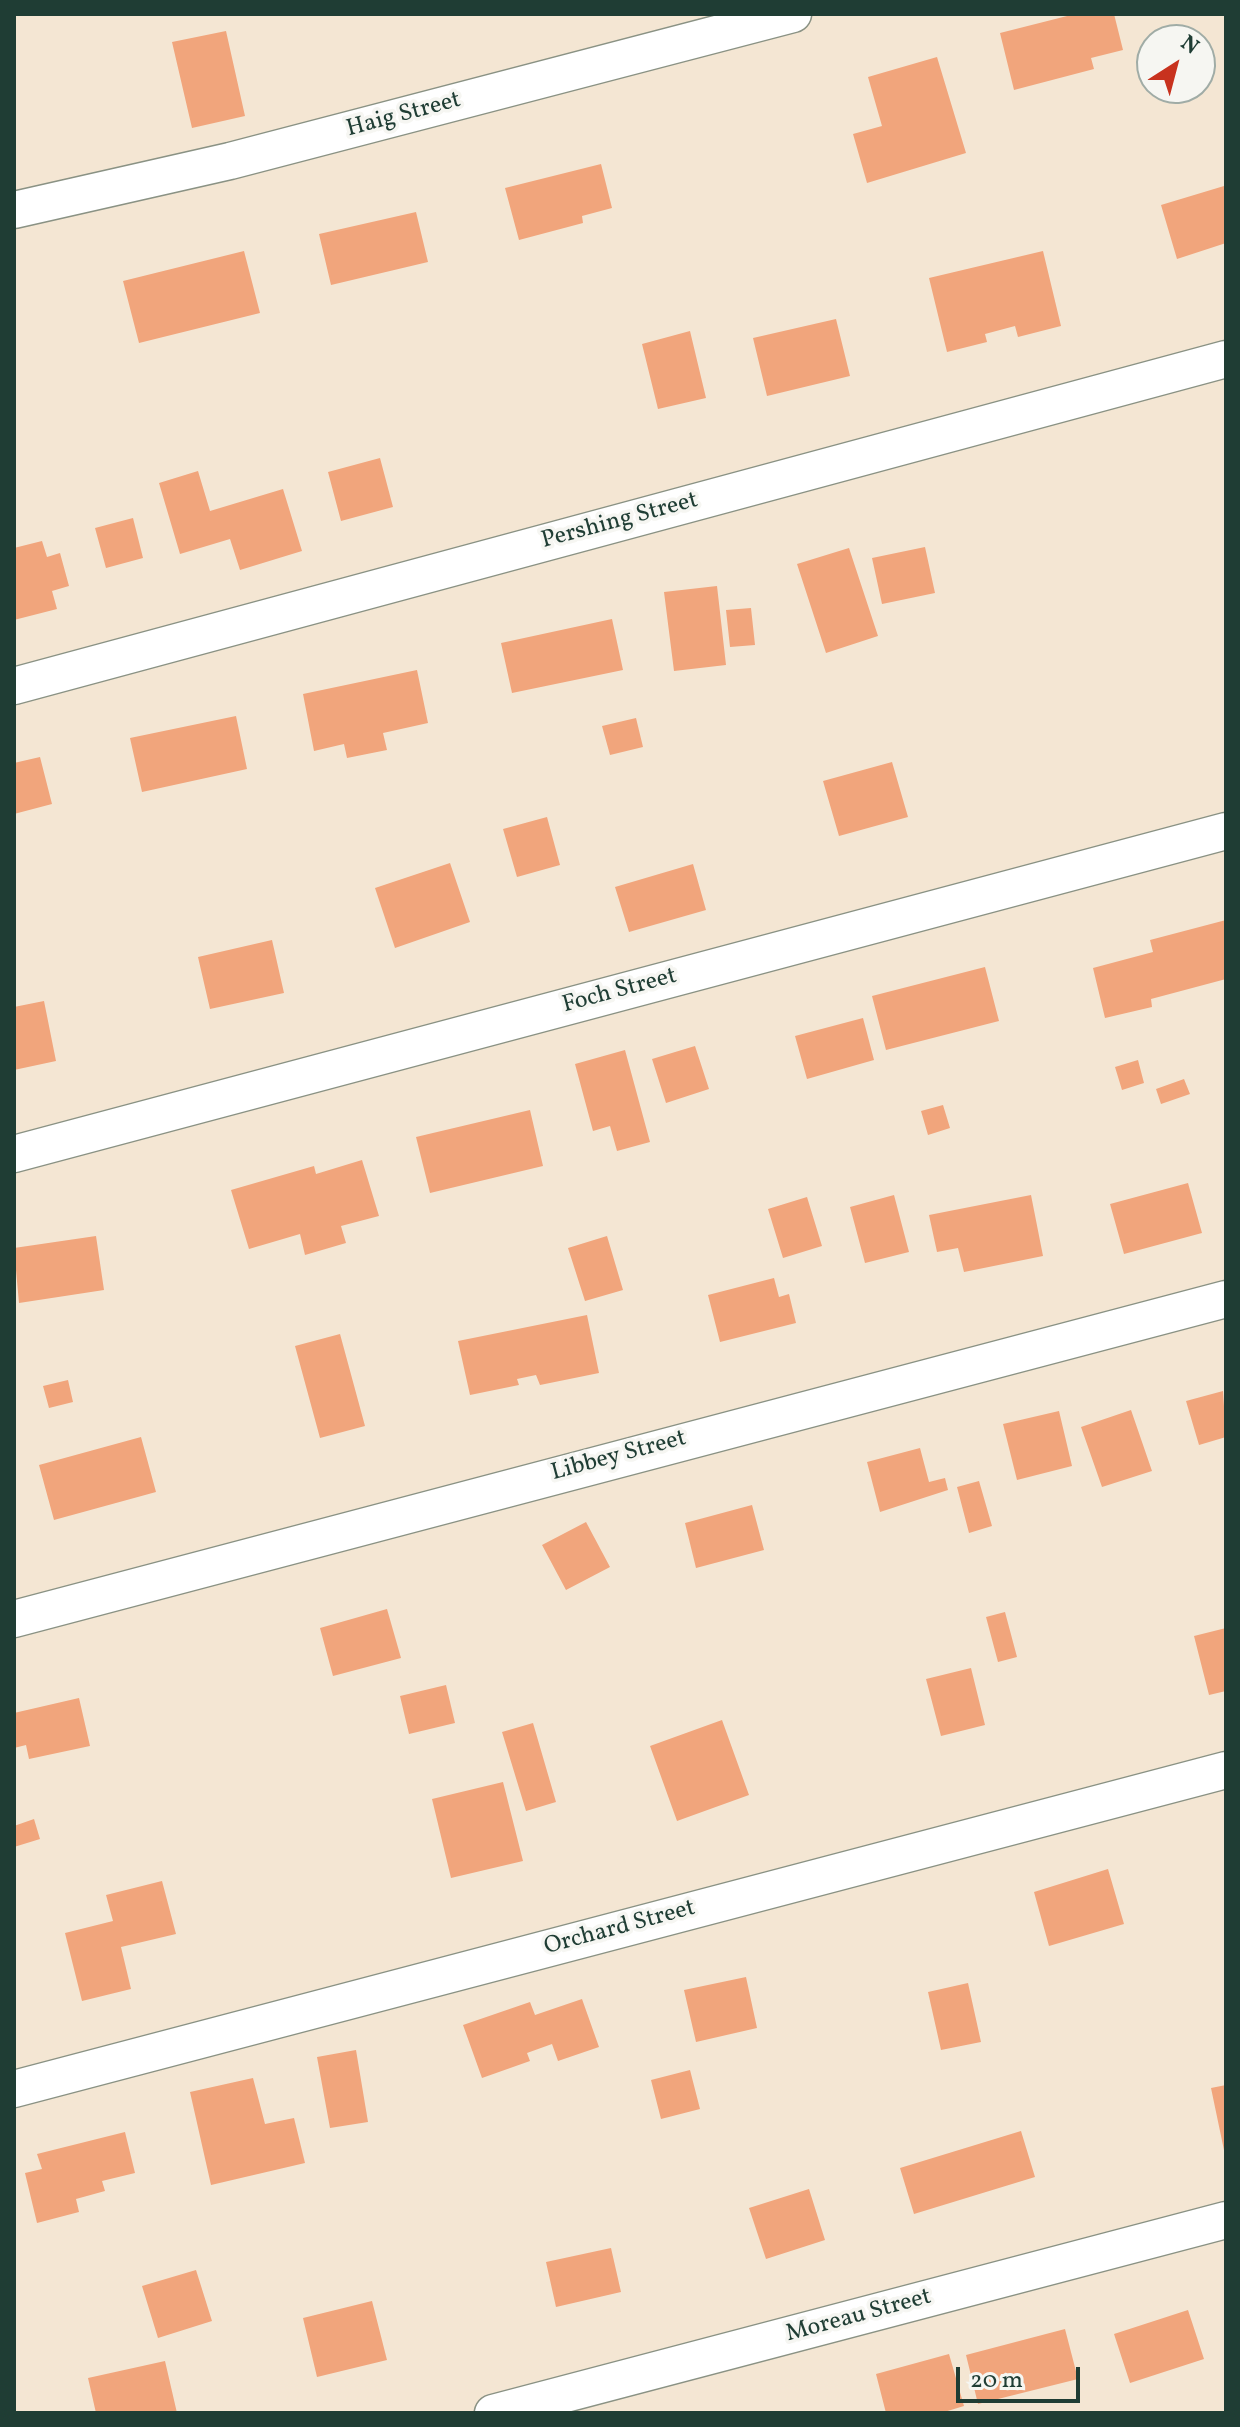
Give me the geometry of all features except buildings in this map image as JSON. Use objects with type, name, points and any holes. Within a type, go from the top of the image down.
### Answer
[{"type":"street","name":"Haig Street","points":[[14,210],[230,161],[793,14]]},
{"type":"street","name":"Pershing Street","points":[[14,686],[1226,359]]},
{"type":"street","name":"Foch Street","points":[[14,1154],[1226,831]]},
{"type":"street","name":"Libbey Street","points":[[14,1619],[1226,1299]]},
{"type":"street","name":"Orchard Street","points":[[14,2089],[1226,1770]]},
{"type":"street","name":"Moreau Street","points":[[493,2413],[1226,2220]]}]
